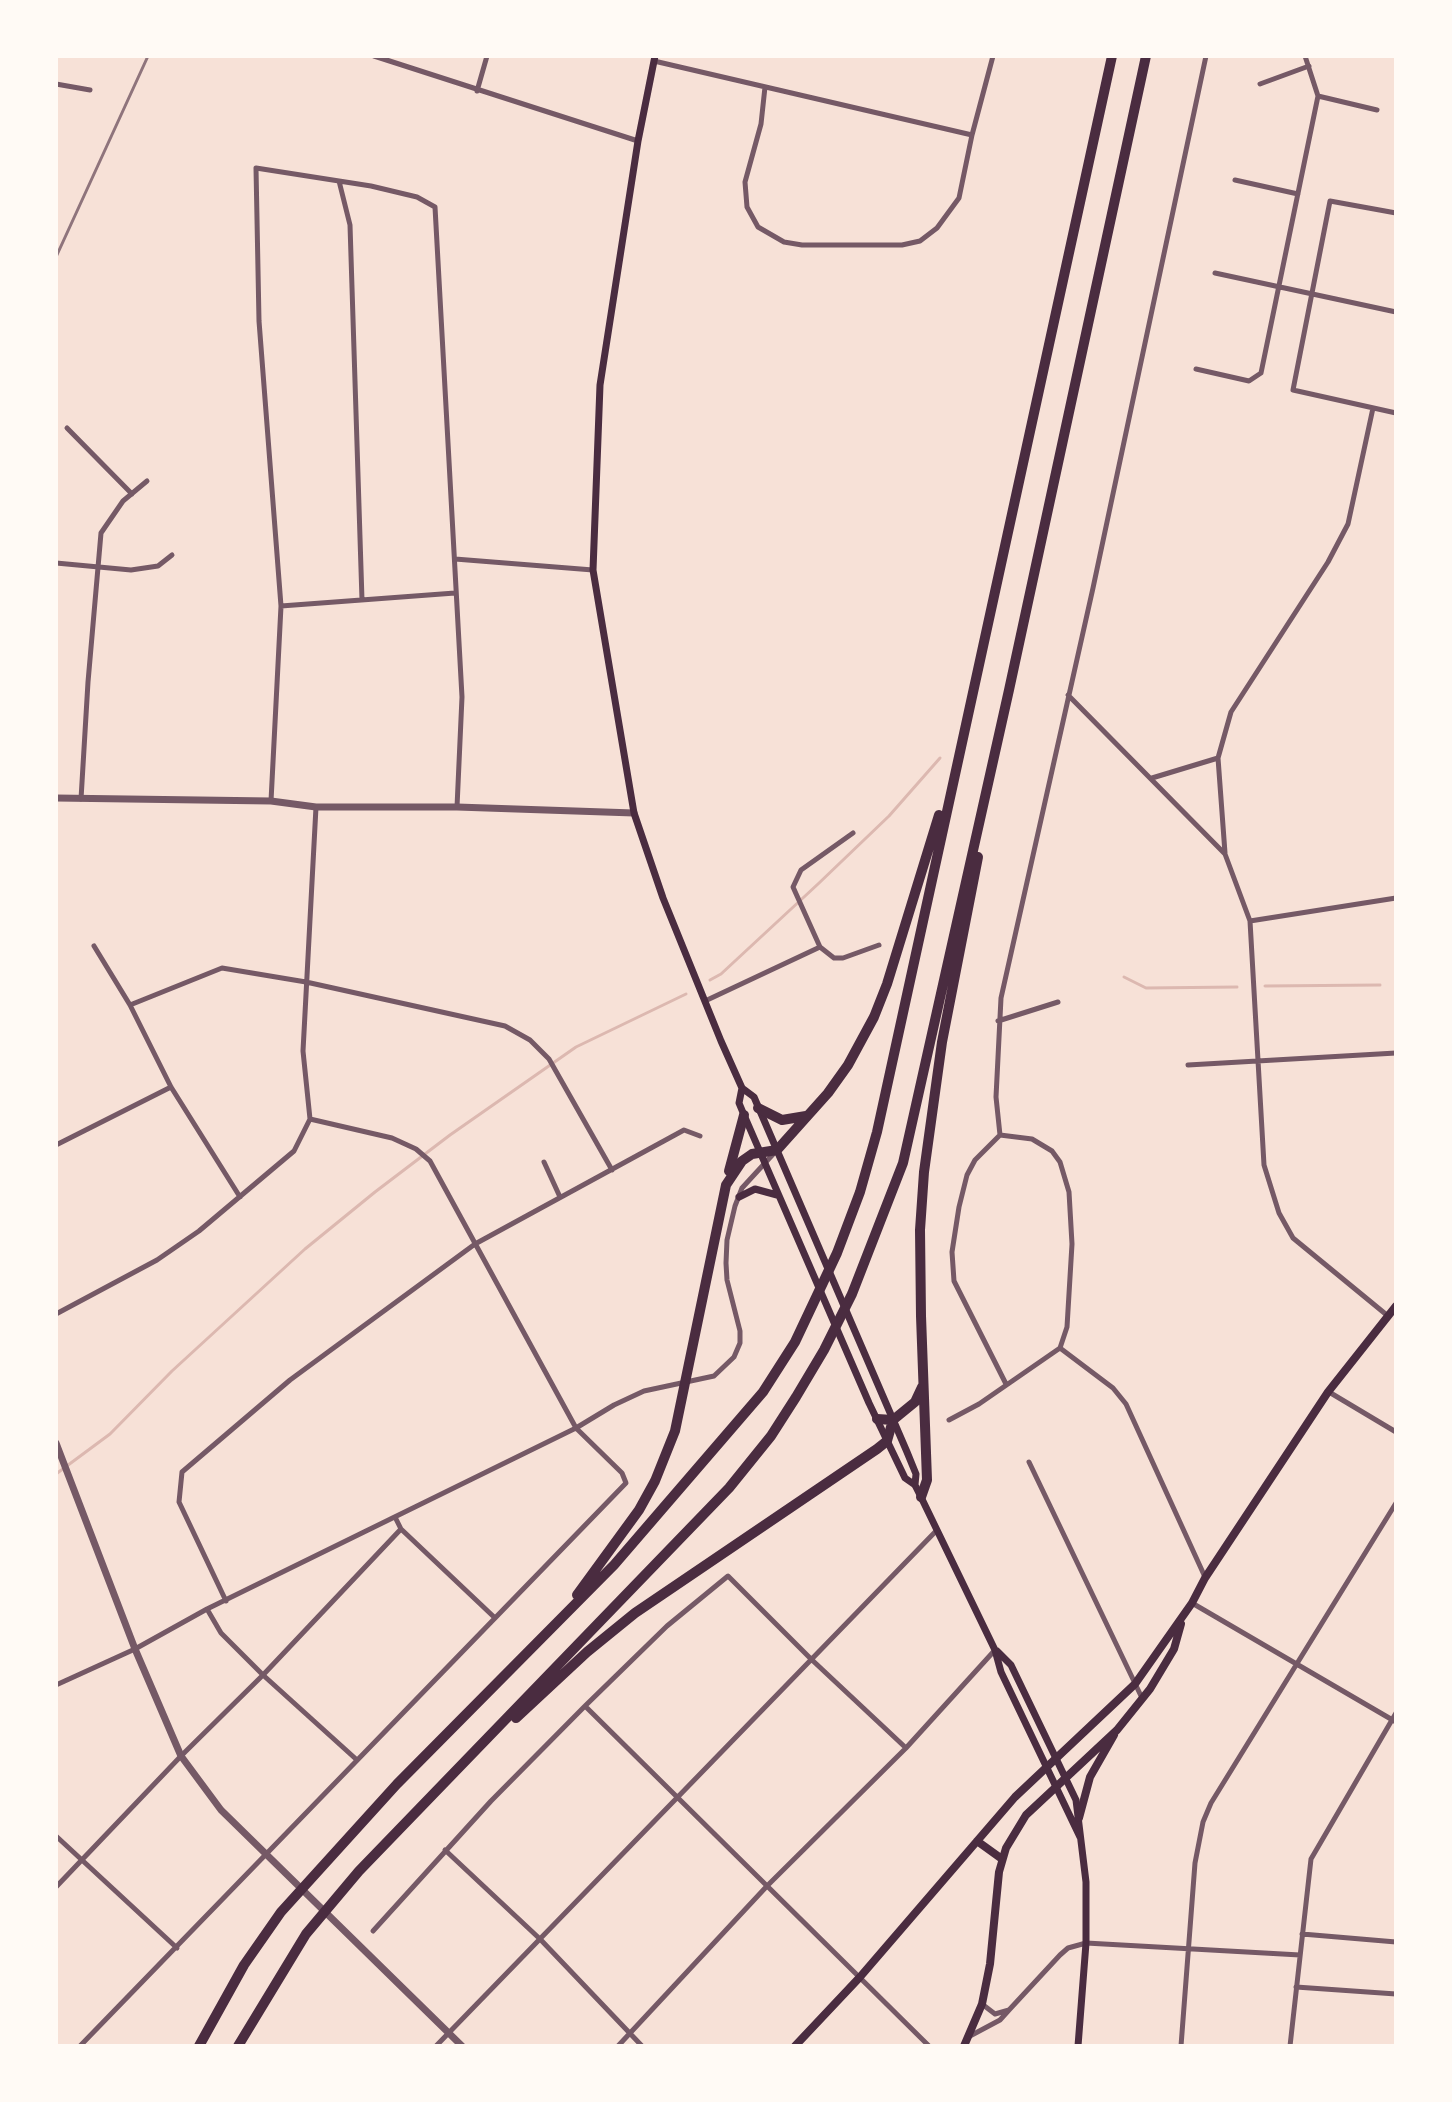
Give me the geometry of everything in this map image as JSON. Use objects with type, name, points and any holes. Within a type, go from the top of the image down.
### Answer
[{"type":"highway","points":[[199,2046],[244,1965],[281,1912],[397,1784],[614,1565],[763,1392],[795,1342],[837,1253],[860,1192],[877,1132],[1112,56]]},
{"type":"highway","points":[[238,2046],[306,1934],[359,1871],[729,1488],[771,1436],[824,1350],[875,1240],[903,1163],[1146,56]]},
{"type":"highway","points":[[726,1185],[742,1161],[762,1159],[777,1150],[828,1093],[848,1065],[874,1017],[887,984],[933,833],[952,784]]},
{"type":"highway","points":[[921,1497],[927,1480],[920,1230],[924,1172],[942,1042],[977,872],[981,818]]},
{"type":"highway","points":[[758,1108],[782,1120],[806,1116]]},
{"type":"highway","points":[[555,1626],[624,1534],[655,1481],[675,1431],[726,1185],[744,1115]]},
{"type":"highway","points":[[457,1770],[587,1652],[635,1613],[887,1441],[893,1420],[915,1402],[923,1385]]},
{"type":"highway","points":[[877,1419],[893,1420]]},
{"type":"main road","points":[[654,58],[600,385],[593,570],[634,813],[704,1002],[742,1088],[754,1097],[916,1474],[915,1485]]},
{"type":"main road","points":[[742,1088],[739,1103],[863,1388],[905,1478],[915,1485],[995,1650],[1001,1672],[1080,1837]]},
{"type":"main road","points":[[739,1197],[755,1189],[778,1195]]},
{"type":"main road","points":[[795,2046],[860,1977],[1015,1797],[1135,1684],[1192,1603],[1205,1578],[1328,1392],[1396,1306]]},
{"type":"main road","points":[[964,2046],[982,2004],[990,1964],[1002,1859],[1016,1829],[1026,1815],[1117,1730],[1142,1699],[1174,1649],[1184,1615]]},
{"type":"main road","points":[[995,1650],[1011,1665],[1076,1800],[1086,1882],[1086,1943],[1078,2046]]},
{"type":"main road","points":[[1079,1818],[1090,1777],[1117,1730]]},
{"type":"main road","points":[[977,1841],[1002,1859]]},
{"type":"street","points":[[374,56],[638,141]]},
{"type":"street","points":[[477,91],[487,56]]},
{"type":"street","points":[[765,87],[761,124],[745,182],[747,207],[758,227],[784,242],[802,245],[902,245],[920,241],[937,228],[959,198],[993,56]]},
{"type":"street","points":[[1000,1135],[996,1097],[1001,998],[1093,588],[1206,56]]},
{"type":"street","points":[[1196,369],[1249,381],[1261,373],[1318,96],[1305,56]]},
{"type":"street","points":[[654,58],[972,135]]},
{"type":"street","points":[[1260,84],[1309,66]]},
{"type":"street","points":[[56,84],[90,90]]},
{"type":"street","points":[[1318,96],[1377,110]]},
{"type":"street","points":[[271,801],[281,606],[259,321],[256,168],[417,197],[435,207],[462,697],[457,807]]},
{"type":"street","points":[[1235,180],[1298,194]]},
{"type":"street","points":[[339,181],[350,225],[362,600]]},
{"type":"street","points":[[1396,213],[1330,201],[1293,390],[1396,413]]},
{"type":"street","points":[[1215,273],[1396,312]]},
{"type":"street","points":[[1373,408],[1348,524],[1328,562],[1231,712],[1218,758],[1225,854],[1250,921],[1264,1165],[1279,1213],[1293,1238],[1388,1316]]},
{"type":"street","points":[[67,428],[132,494]]},
{"type":"street","points":[[81,800],[101,533],[123,501],[147,481]]},
{"type":"street","points":[[56,563],[131,570],[158,566],[172,555]]},
{"type":"street","points":[[455,559],[593,570]]},
{"type":"street","points":[[281,606],[455,593]]},
{"type":"street","points":[[1068,695],[1225,854]]},
{"type":"street","points":[[1152,778],[1218,758]]},
{"type":"street","points":[[56,798],[271,801],[316,807],[457,807],[634,813]]},
{"type":"street","points":[[56,1314],[157,1260],[199,1231],[294,1151],[310,1119],[303,1051],[316,807]]},
{"type":"street","points":[[853,833],[801,870],[793,887],[820,947],[834,958],[843,958],[879,945]]},
{"type":"street","points":[[1250,921],[1396,898]]},
{"type":"street","points":[[94,946],[130,1005],[171,1087],[240,1197]]},
{"type":"street","points":[[704,1002],[820,947]]},
{"type":"street","points":[[130,1005],[222,968],[306,982],[505,1026],[530,1040],[549,1059],[612,1170]]},
{"type":"street","points":[[998,1021],[1058,1002]]},
{"type":"street","points":[[1188,1065],[1396,1053]]},
{"type":"street","points":[[56,1145],[171,1087]]},
{"type":"street","points":[[80,2046],[626,1483],[622,1473],[576,1428],[447,1187],[430,1161],[416,1149],[392,1138],[310,1119]]},
{"type":"street","points":[[226,1601],[179,1502],[182,1472],[290,1380],[475,1244],[684,1130],[700,1136]]},
{"type":"street","points":[[949,1420],[1060,1348],[1067,1327],[1071,1274],[1069,1192],[1060,1162],[1052,1151],[1032,1139],[1000,1135]]},
{"type":"street","points":[[1000,1135],[975,1160],[967,1175],[952,1252],[954,1281],[1006,1384]]},
{"type":"street","points":[[56,1685],[135,1649],[207,1609],[576,1428],[614,1405],[644,1391],[714,1376],[734,1357],[740,1343],[740,1331],[727,1280],[727,1240],[742,1188],[762,1159]]},
{"type":"street","points":[[544,1162],[560,1197]]},
{"type":"street","points":[[1060,1348],[1113,1388],[1126,1404],[1205,1578]]},
{"type":"street","points":[[1328,1392],[1396,1432]]},
{"type":"street","points":[[58,1447],[135,1649],[181,1756],[221,1810],[462,2046]]},
{"type":"street","points":[[1029,1462],[1142,1699]]},
{"type":"street","points":[[1181,2046],[1195,1863],[1203,1822],[1211,1803],[1296,1662],[1396,1503]]},
{"type":"street","points":[[395,1517],[401,1529],[494,1617]]},
{"type":"street","points":[[56,1887],[401,1529]]},
{"type":"street","points":[[436,2046],[937,1530]]},
{"type":"street","points":[[373,1931],[445,1850],[585,1706],[667,1626],[728,1576],[906,1748]]},
{"type":"street","points":[[1192,1603],[1394,1721]]},
{"type":"street","points":[[207,1609],[221,1633],[357,1760]]},
{"type":"street","points":[[618,2046],[767,1886],[906,1748],[995,1650]]},
{"type":"street","points":[[585,1706],[929,2046]]},
{"type":"street","points":[[1290,2046],[1311,1859],[1396,1713]]},
{"type":"street","points":[[56,1836],[177,1948]]},
{"type":"street","points":[[445,1850],[540,1939],[642,2046]]},
{"type":"street","points":[[1302,1934],[1396,1942]]},
{"type":"street","points":[[970,2037],[1000,2020],[1068,1948],[1086,1943],[1300,1955]]},
{"type":"street","points":[[1296,1987],[1396,1994]]},
{"type":"street","points":[[982,2004],[995,2014],[1009,2010]]},
{"type":"waterway","points":[[710,980],[721,974],[889,816],[940,758]]},
{"type":"waterway","points":[[1124,977],[1146,988],[1237,987]]},
{"type":"waterway","points":[[1265,986],[1380,985]]},
{"type":"waterway","points":[[56,1474],[110,1434],[172,1371],[305,1249],[375,1192],[576,1047],[686,994]]},
{"type":"railway","points":[[56,257],[148,56]]}]
